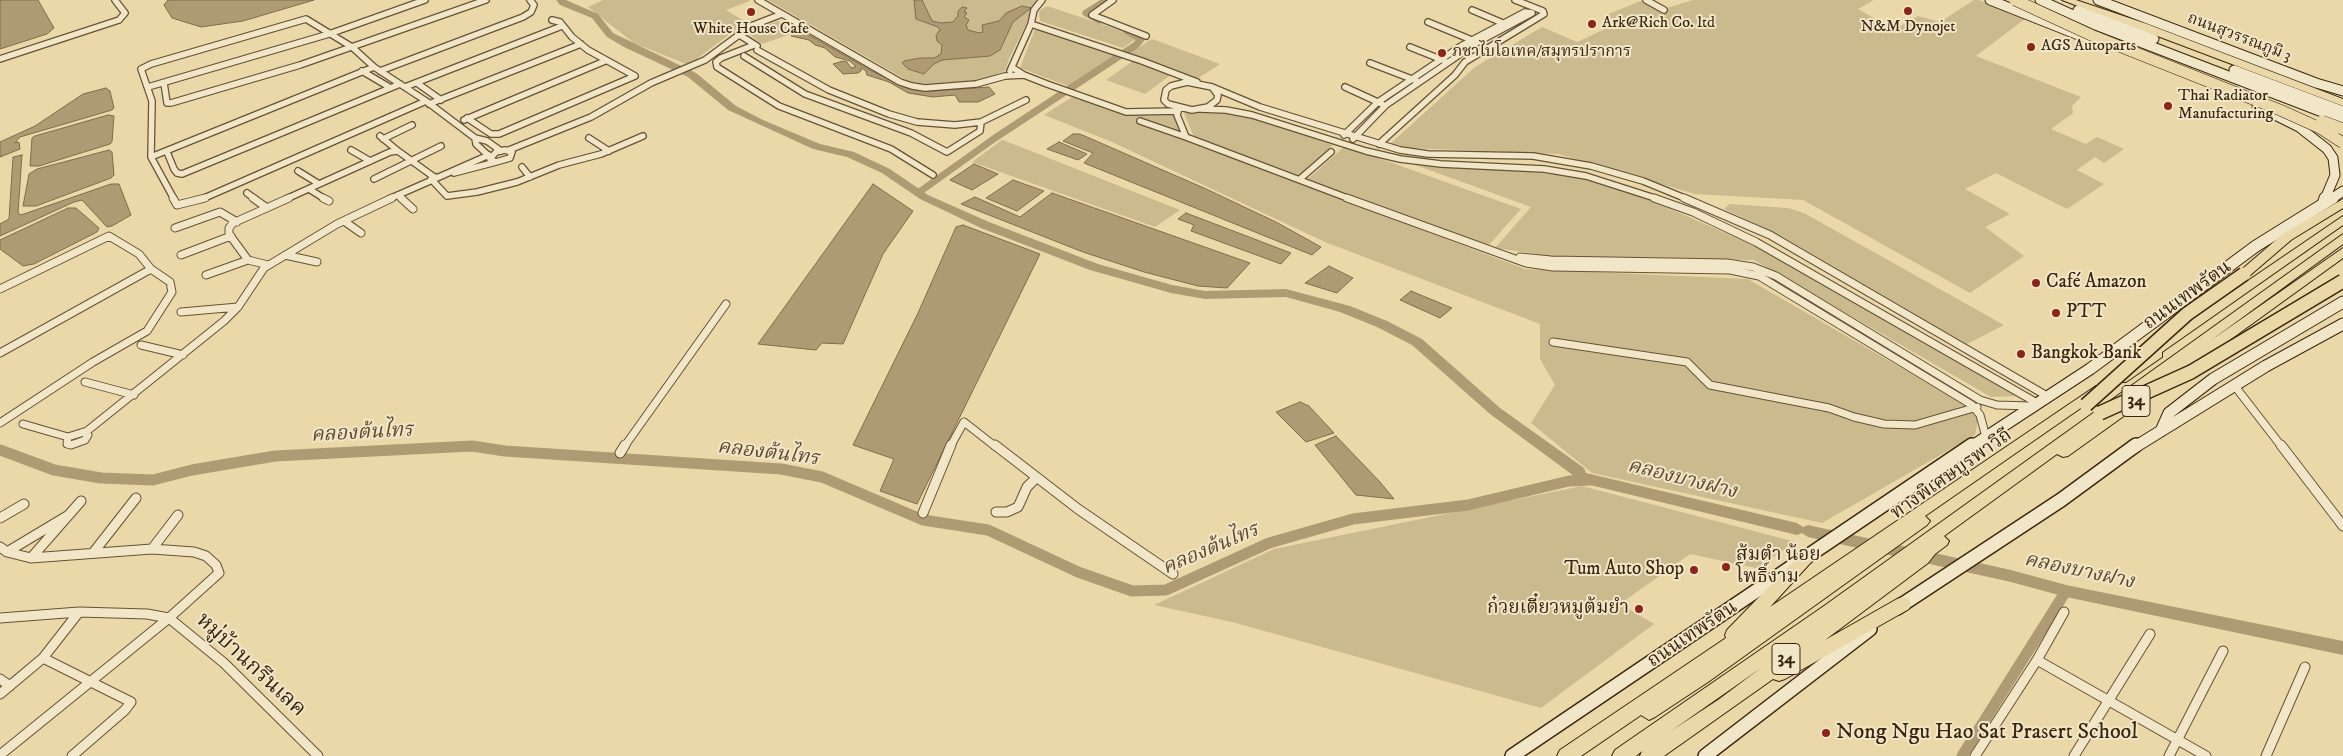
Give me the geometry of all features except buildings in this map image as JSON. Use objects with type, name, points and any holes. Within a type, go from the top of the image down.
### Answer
[{"type":"highway","points":[[2028,0],[2112,39],[2343,128]]},
{"type":"highway","points":[[2067,0],[2144,26],[2343,103]]},
{"type":"highway","points":[[2085,0],[2343,94]]},
{"type":"highway","points":[[2012,4],[2280,110],[2320,128],[2343,143]]},
{"type":"highway","points":[[2244,274],[2286,237],[2343,202]]},
{"type":"highway","points":[[2086,404],[2187,314],[2305,233],[2343,214]]},
{"type":"highway","name":"ทางพิเศษบูรพาวิถี","points":[[1582,756],[1702,677],[2343,221]]},
{"type":"highway","name":"ถนนเทพรัตน","points":[[1566,756],[2343,221]]},
{"type":"highway","name":"ทางพิเศษบูรพาวิถี","points":[[1621,756],[1830,611],[2343,238]]},
{"type":"highway","name":"34","points":[[1649,756],[1724,705],[1925,554],[2343,252]]},
{"type":"highway","points":[[2100,413],[2191,372],[2343,281]]},
{"type":"highway","points":[[1708,660],[1812,555]]},
{"type":"highway","points":[[1724,705],[1903,604]]},
{"type":"main road","points":[[1988,0],[2012,4],[2282,117],[2317,128],[2332,130],[2343,128]]},
{"type":"main road","points":[[2040,0],[2093,24],[2343,120]]},
{"type":"main road","points":[[2045,0],[2096,16],[2343,111]]},
{"type":"main road","name":"ถนนสุวรรณภูมิ 3","points":[[2098,0],[2343,94]]},
{"type":"main road","points":[[2282,117],[2313,136],[2327,149],[2333,158],[2336,175],[2324,202]]},
{"type":"main road","name":"ถนนเทพรัตน","points":[[1512,756],[2090,369],[2256,246],[2343,191]]},
{"type":"main road","points":[[2161,431],[2169,413],[2213,380],[2343,302]]},
{"type":"main road","name":"34","points":[[1706,756],[1932,583],[2061,500],[2144,440],[2234,385],[2343,324]]},
{"type":"street","points":[[0,59],[119,20],[125,13],[115,0]]},
{"type":"street","points":[[148,87],[164,84],[330,34],[425,0]]},
{"type":"street","points":[[164,84],[167,103],[171,103],[300,65],[486,0]]},
{"type":"street","points":[[151,157],[362,71],[377,69],[523,17],[531,12],[534,5],[530,0]]},
{"type":"street","points":[[758,0],[900,82],[912,86],[926,88],[976,84],[1005,76],[1024,75]]},
{"type":"street","points":[[1005,76],[1013,68],[1031,24],[1034,10],[1042,0]]},
{"type":"street","points":[[1113,0],[1092,13],[1092,15],[1146,36]]},
{"type":"street","points":[[1379,144],[1455,75],[1465,62],[1544,14],[1543,11],[1515,0]]},
{"type":"street","points":[[1646,0],[1664,10]]},
{"type":"street","points":[[1472,10],[1509,26]]},
{"type":"street","points":[[1337,142],[1378,102],[1414,80],[1471,40],[1526,11],[1532,12],[1478,42],[1386,105],[1347,145]]},
{"type":"street","points":[[433,178],[505,160],[511,152],[589,121],[591,117],[632,96],[650,83],[696,65],[751,26],[782,14]]},
{"type":"street","points":[[511,152],[500,150],[487,141],[475,138],[428,103],[377,69],[352,47],[306,19],[151,64],[141,69],[152,101],[151,157],[174,204],[187,204],[428,103],[441,100],[581,44]]},
{"type":"street","points":[[467,118],[491,134],[499,134],[635,76],[606,61],[581,44],[560,22],[552,20]]},
{"type":"street","points":[[1428,22],[1478,42]]},
{"type":"street","points":[[1031,24],[1127,56],[1260,107],[1379,144],[1428,154],[1533,156],[1591,166],[1643,181],[1701,204],[1770,235],[2047,396]]},
{"type":"street","points":[[166,152],[174,169],[177,173],[182,174],[389,87],[417,83],[562,26]]},
{"type":"street","points":[[738,34],[829,90],[889,114],[934,125],[981,122],[1026,100]]},
{"type":"street","points":[[1410,47],[1450,62]]},
{"type":"street","points":[[758,48],[720,58],[716,62],[716,66],[778,106],[891,149],[933,175]]},
{"type":"street","points":[[744,56],[805,94],[844,110],[911,133],[947,152],[977,133],[982,128],[981,122]]},
{"type":"street","points":[[455,123],[606,61]]},
{"type":"street","points":[[1370,63],[1421,82]]},
{"type":"street","points":[[1013,68],[1024,75],[1053,87],[1126,112],[1200,109],[1226,110],[1252,115],[1347,145],[1400,159],[1441,164],[1544,169],[1586,176],[1634,190],[1693,212],[1756,242],[1915,333],[2034,405]]},
{"type":"street","points":[[362,71],[389,87]]},
{"type":"street","points":[[1186,137],[1178,110],[1164,100],[1166,90],[1178,84],[1197,82]]},
{"type":"street","points":[[417,83],[441,100]]},
{"type":"street","points":[[1200,109],[1208,107],[1217,100],[1218,95],[1212,87]]},
{"type":"street","points":[[1345,87],[1386,105]]},
{"type":"street","points":[[1140,121],[1300,179],[1486,250],[1526,262],[1553,267],[1730,270],[1751,273],[1770,281],[1975,408],[1980,416],[1986,437]]},
{"type":"street","points":[[412,125],[381,137],[433,178],[446,196],[477,192],[530,178],[559,165],[609,151],[643,136]]},
{"type":"street","points":[[475,138],[476,144],[490,156],[492,161],[496,162]]},
{"type":"street","points":[[589,138],[609,151]]},
{"type":"street","points":[[374,179],[441,146]]},
{"type":"street","points":[[351,150],[370,161]]},
{"type":"street","points":[[23,424],[68,437],[66,444],[78,443],[88,436],[87,430],[134,395],[224,321],[238,306],[268,265],[344,221],[433,178],[490,156],[500,150]]},
{"type":"street","points":[[248,260],[230,236],[229,228],[237,222],[370,161],[398,151]]},
{"type":"street","points":[[1300,179],[1331,152]]},
{"type":"street","points":[[522,167],[530,178]]},
{"type":"street","points":[[298,171],[319,184]]},
{"type":"street","points":[[309,189],[329,201]]},
{"type":"street","points":[[247,193],[267,208]]},
{"type":"street","points":[[398,195],[413,209]]},
{"type":"street","points":[[1693,212],[1701,204]]},
{"type":"street","points":[[175,228],[220,212],[237,222]]},
{"type":"street","points":[[344,221],[361,233]]},
{"type":"street","points":[[0,289],[108,236],[139,254],[151,269],[170,282],[172,292],[149,329],[0,423]]},
{"type":"street","points":[[181,255],[230,236]]},
{"type":"street","points":[[285,255],[317,262]]},
{"type":"street","points":[[1505,255],[1551,260],[1727,263],[1753,267],[1776,276],[1986,402],[1997,406],[2034,405]]},
{"type":"street","points":[[206,275],[248,260],[268,265]]},
{"type":"street","points":[[0,353],[151,269]]},
{"type":"street","points":[[620,453],[726,304]]},
{"type":"street","points":[[181,312],[238,306]]},
{"type":"street","points":[[1915,333],[1927,325]]},
{"type":"street","points":[[1553,342],[1687,362],[1710,385],[1829,408],[1854,417],[1884,424],[1915,425],[1975,408],[1986,402]]},
{"type":"street","points":[[141,345],[183,355]]},
{"type":"street","points":[[85,382],[134,395]]},
{"type":"street","points":[[2234,385],[2343,526]]},
{"type":"street","points":[[923,513],[954,437],[964,422],[1036,478],[1173,574]]},
{"type":"street","points":[[996,512],[1007,512],[1018,507],[1027,487],[1036,478]]},
{"type":"street","points":[[93,554],[136,498]]},
{"type":"street","points":[[31,558],[81,502]]},
{"type":"street","points":[[0,518],[24,504]]},
{"type":"street","points":[[3,550],[68,515]]},
{"type":"street","points":[[152,549],[178,515]]},
{"type":"street","points":[[0,755],[90,680],[169,618],[218,574],[218,570],[206,556],[194,552],[152,549],[31,558],[3,550]]},
{"type":"street","points":[[0,694],[43,658],[79,612]]},
{"type":"street","name":"หมู่บ้านกรีนเลค","points":[[0,618],[79,612],[147,614],[169,618],[224,663],[318,756]]},
{"type":"street","points":[[1975,756],[2037,660],[2064,612]]},
{"type":"street","points":[[2074,756],[2150,634]]},
{"type":"street","points":[[2169,756],[2223,651]]},
{"type":"street","points":[[43,658],[130,700],[131,704],[72,756]]},
{"type":"street","points":[[2037,660],[2206,756]]},
{"type":"street","points":[[2266,756],[2306,667]]},
{"type":"street","points":[[0,679],[10,686]]},
{"type":"shaded area","points":[[0,0],[38,0],[54,28],[47,34],[0,49]]},
{"type":"shaded area","points":[[168,0],[314,0],[243,21],[201,27],[172,18],[164,5]]},
{"type":"shaded area","points":[[603,0],[750,1],[726,10],[746,22],[695,60],[686,64],[634,43],[588,7]]},
{"type":"shaded area","points":[[768,0],[1038,0],[1005,71],[981,80],[925,84],[910,82]]},
{"type":"shaded area","points":[[914,0],[922,0],[932,21],[941,23],[953,22],[962,7],[967,8],[964,12],[967,13],[964,17],[969,20],[966,25],[968,30],[979,33],[983,32],[982,25],[999,21],[1006,13],[1022,6],[1031,8],[1013,22],[1000,50],[990,56],[942,60],[934,64],[924,74],[908,69],[902,63],[920,58],[934,58],[941,54],[942,45],[937,41],[936,35],[940,30],[938,27],[916,19]]},
{"type":"shaded area","points":[[1693,0],[1874,0],[1858,9],[1881,22],[1897,28],[1918,16],[1940,22],[1974,0],[1979,0],[2025,19],[1976,56],[2081,97],[2072,106],[2073,113],[2051,129],[2086,144],[2097,137],[2124,149],[2104,163],[2095,157],[2077,170],[2104,184],[2067,209],[1996,173],[1965,189],[2010,214],[1985,227],[2024,256],[1970,293],[1803,200],[1695,194],[1558,154],[1410,148],[1390,144],[1475,67],[1542,27],[1577,42],[1620,22],[1606,15],[1641,1],[1660,10]]},
{"type":"shaded area","points":[[1047,6],[1134,35],[1137,38],[1123,48],[1040,21],[1039,11]]},
{"type":"shaded area","points":[[778,21],[794,33],[762,44],[746,32]]},
{"type":"shaded area","points":[[793,26],[870,70],[905,87],[929,91],[989,87],[995,94],[978,102],[959,102],[955,95],[933,97],[908,93],[889,82],[867,75],[866,71],[861,68],[861,71],[858,73],[843,74],[833,64],[843,61],[847,62],[851,68],[856,67],[850,61],[835,57],[825,48],[815,45],[809,40],[791,36],[794,33],[790,27]]},
{"type":"shaded area","points":[[1035,29],[1115,55],[1068,86],[1020,68]]},
{"type":"shaded area","points":[[1152,39],[1220,64],[1197,79],[1129,53]]},
{"type":"shaded area","points":[[1133,61],[1172,74],[1145,94],[1106,80]]},
{"type":"shaded area","points":[[106,88],[110,91],[114,108],[112,110],[20,137],[15,143],[19,142],[20,149],[0,157],[0,142],[35,126],[83,94]]},
{"type":"shaded area","points":[[1072,97],[1124,114],[1173,112],[1183,139],[1525,269],[1748,279],[1979,413],[1975,435],[1822,523],[1592,473],[1531,423],[1555,385],[1540,359],[1540,324],[1325,242],[1112,142],[1044,115]]},
{"type":"shaded area","points":[[1184,113],[1223,113],[1254,118],[1333,145],[1301,176],[1194,137]]},
{"type":"shaded area","points":[[108,115],[114,116],[112,142],[110,144],[39,166],[30,166],[32,138],[35,136]]},
{"type":"shaded area","points":[[1073,134],[1080,134],[1204,188],[1276,222],[1321,247],[1312,255],[1084,163],[1093,153],[1063,141]]},
{"type":"shaded area","points":[[1002,140],[1180,210],[1155,227],[972,162]]},
{"type":"shaded area","points":[[1059,142],[1087,154],[1078,160],[1047,149]]},
{"type":"shaded area","points":[[1345,146],[1521,209],[1488,246],[1308,179]]},
{"type":"shaded area","points":[[109,150],[112,152],[114,175],[111,178],[36,206],[23,206],[29,174],[37,169]]},
{"type":"shaded area","points":[[22,155],[18,213],[21,215],[111,184],[119,184],[131,215],[107,227],[82,200],[0,236],[0,224],[9,219],[13,157]]},
{"type":"shaded area","points":[[1410,163],[1514,170],[1584,178],[1634,193],[1753,245],[2017,396],[1991,397],[1754,260],[1552,256],[1495,248],[1531,207]]},
{"type":"shaded area","points":[[974,164],[998,174],[972,190],[950,180]]},
{"type":"shaded area","points":[[1013,180],[1044,191],[1017,211],[986,198]]},
{"type":"shaded area","points":[[873,184],[913,211],[883,254],[843,344],[822,343],[816,350],[758,344]]},
{"type":"shaded area","points":[[1052,193],[1250,263],[1227,288],[1198,286],[1144,272],[1083,252],[961,204],[975,197],[1020,217]]},
{"type":"shaded area","points":[[1730,204],[1788,208],[1804,213],[2004,325],[1967,344],[1780,235],[1724,209]]},
{"type":"shaded area","points":[[68,208],[76,208],[99,228],[97,232],[34,264],[23,266],[0,249],[0,240]]},
{"type":"shaded area","points":[[1186,213],[1291,253],[1281,264],[1191,231],[1194,225],[1178,219]]},
{"type":"shaded area","points":[[963,225],[1040,254],[917,504],[880,491],[894,459],[853,445],[918,313],[956,227]]},
{"type":"shaded area","points":[[1329,266],[1353,278],[1337,293],[1305,283]]},
{"type":"shaded area","points":[[1411,291],[1452,308],[1440,318],[1400,300]]},
{"type":"shaded area","points":[[1300,402],[1309,406],[1334,433],[1306,442],[1276,412]]},
{"type":"shaded area","points":[[1336,436],[1394,499],[1356,495],[1315,445]]},
{"type":"shaded area","points":[[1582,486],[1796,542],[1756,568],[1690,554],[1620,604],[1654,624],[1541,708],[1232,622],[1154,605],[1274,549]]},
{"type":"waterway","points":[[561,0],[563,3],[577,7],[595,16],[610,35],[627,45],[692,75],[732,108],[817,147],[850,154],[886,171],[924,197],[985,225],[1094,267],[1171,289],[1205,295],[1286,293],[1345,309],[1382,324],[1417,342],[1495,411],[1579,472]]},
{"type":"waterway","points":[[1099,20],[1086,13],[1107,0]]},
{"type":"waterway","points":[[918,193],[995,138],[1136,45],[1141,39],[1127,31]]},
{"type":"waterway","name":"คลองต้นไทร","points":[[0,450],[54,470],[101,478],[153,480],[192,470],[275,456],[472,446],[505,451],[781,469],[822,477],[923,520],[988,530],[1078,572],[1132,591],[1166,590],[1269,543],[1353,519],[1468,505],[1569,481],[1591,480]]},
{"type":"waterway","name":"คลองต้นไทร","points":[[457,447],[477,447]]},
{"type":"waterway","name":"คลองบางฝาง","points":[[1587,478],[1797,529]]},
{"type":"waterway","name":"คลองบางฝาง","points":[[1808,531],[2011,576],[2066,591],[2343,648]]},
{"type":"waterway","points":[[1962,756],[2066,591]]},
{"type":"place","name":"N&M Dynojet","points":[[1908,11]]},
{"type":"place","name":"White House Cafe","points":[[751,12]]},
{"type":"place","name":"Ark@Rich Co. ltd","points":[[1592,24]]},
{"type":"place","name":"AGS Autoparts","points":[[2031,47]]},
{"type":"place","name":"ภชาไบโอเทค/สมุทรปราการ","points":[[1442,53]]},
{"type":"place","name":"Thai Radiator Manufacturing","points":[[2168,106]]},
{"type":"place","name":"Café Amazon","points":[[2036,283]]},
{"type":"place","name":"PTT","points":[[2056,313]]},
{"type":"place","name":"Bangkok Bank","points":[[2021,354]]},
{"type":"place","name":"ส้มตำ น้อย โพธิ์งาม","points":[[1726,567]]},
{"type":"place","name":"Tum Auto Shop","points":[[1694,570]]},
{"type":"place","name":"ก๋วยเตี๋ยวหมูต้มยำ","points":[[1639,609]]},
{"type":"place","name":"Nong Ngu Hao Sat Prasert School","points":[[1826,733]]}]
